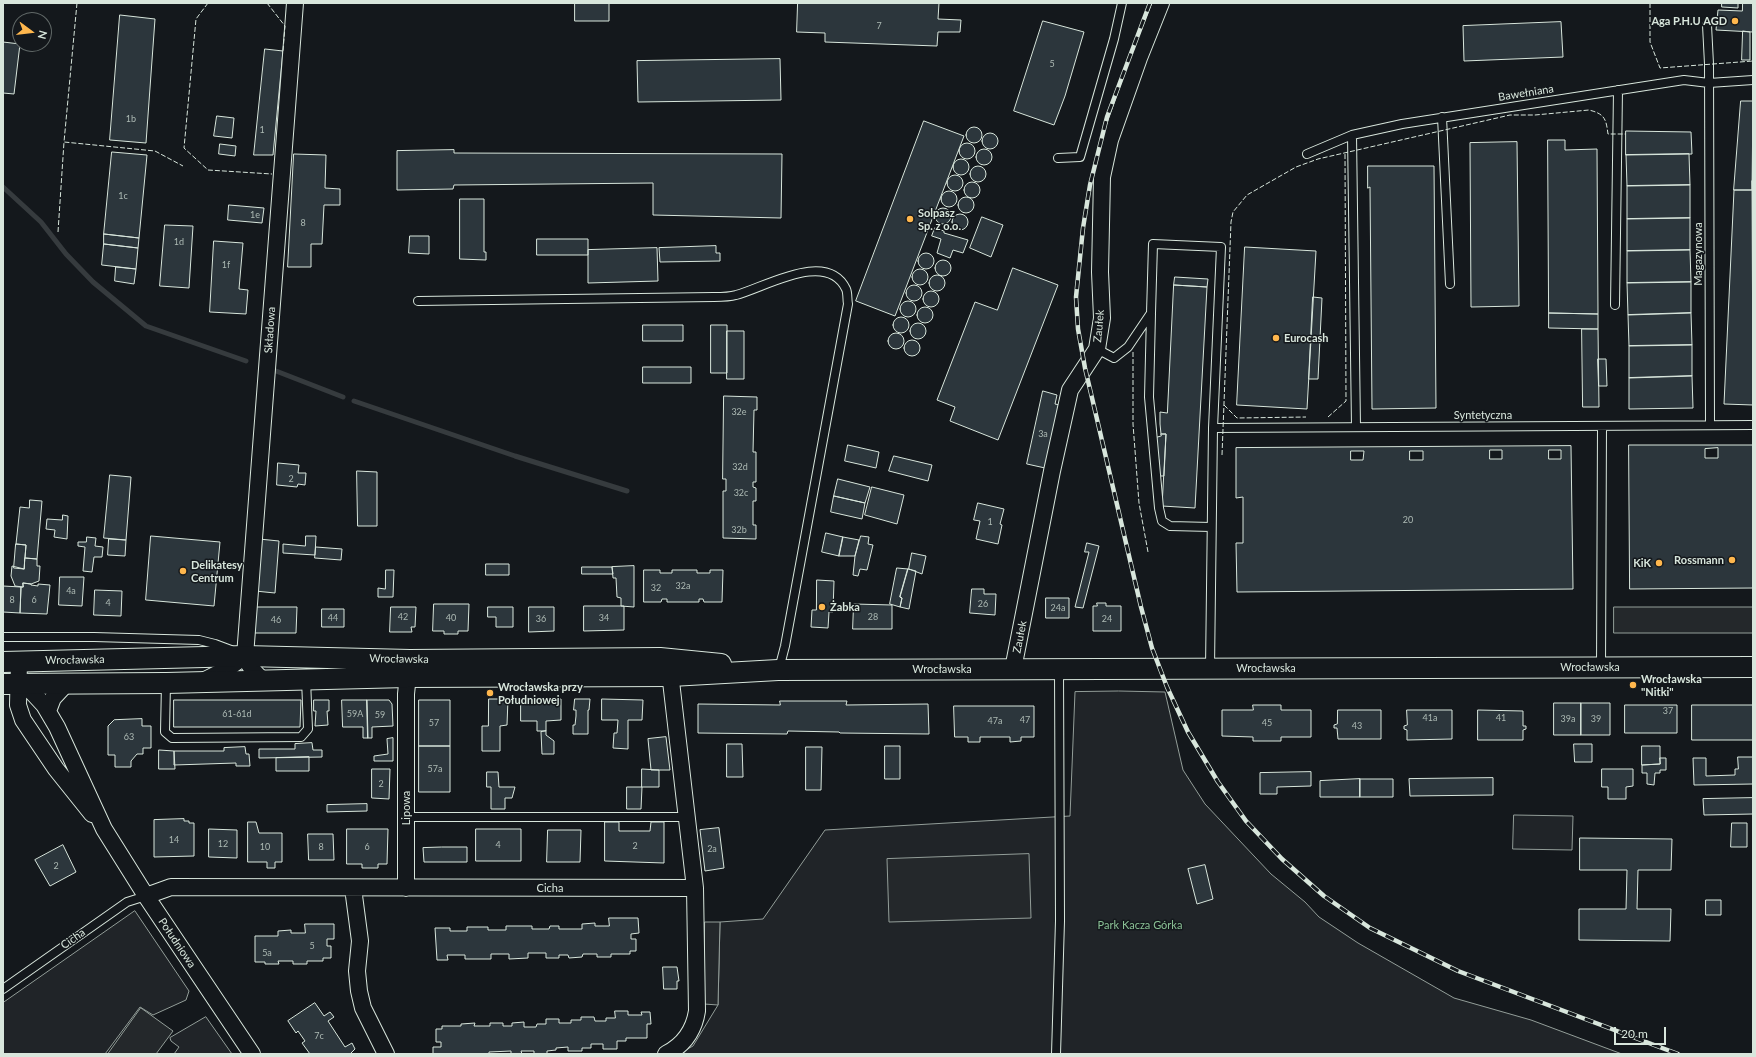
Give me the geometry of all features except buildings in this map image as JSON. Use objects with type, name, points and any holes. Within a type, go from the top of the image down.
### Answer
[{"type":"street","name":"Zaułek","points":[[1013,669],[1052,471],[1070,390],[1097,349],[1102,318],[1100,272],[1102,177],[1110,140],[1139,58],[1161,3]]},
{"type":"street","name":"Składowa","points":[[245,656],[296,5]]},
{"type":"street","name":"Wrocławska","points":[[11,662],[245,656],[409,668],[670,668],[778,670],[1753,667]]},
{"type":"street","points":[[200,682],[227,669],[245,656],[249,666],[257,676],[266,682]]},
{"type":"street","name":"Południowa","points":[[11,662],[11,684],[23,720],[71,789],[104,829],[146,896],[252,1054]]},
{"type":"street","name":"Wrocławska","points":[[11,684],[266,682],[409,668]]},
{"type":"street","name":"Lipowa","points":[[406,888],[409,668]]},
{"type":"street","points":[[666,1054],[672,1051],[689,1035],[695,1024],[696,1011],[695,888],[670,668]]},
{"type":"street","points":[[48,711],[56,694],[67,683]]},
{"type":"street","name":"Południowa","points":[[11,684],[26,688],[38,698],[48,711],[104,829]]},
{"type":"street","points":[[146,896],[171,888],[406,888]]},
{"type":"street","points":[[353,888],[360,941],[357,972],[359,991],[364,1008],[386,1054]]},
{"type":"street","name":"Cicha","points":[[406,888],[695,888]]},
{"type":"lane","points":[[1058,158],[1080,157],[1114,39],[1122,3]]},
{"type":"lane","name":"Magazynowa","points":[[1707,25],[1709,83],[1710,425]]},
{"type":"lane","name":"Bawełniana","points":[[1307,154],[1352,135],[1442,117],[1684,80],[1709,83],[1753,80]]},
{"type":"lane","points":[[1615,306],[1618,90]]},
{"type":"lane","points":[[1442,117],[1450,284]]},
{"type":"lane","points":[[1352,135],[1356,427]]},
{"type":"lane","points":[[1210,668],[1213,428],[1221,247],[1153,244],[1149,397],[1159,508],[1162,521],[1170,526],[1211,527]]},
{"type":"lane","points":[[418,301],[714,298],[735,296],[800,272],[819,271],[835,276],[846,289],[848,304],[786,638],[778,670]]},
{"type":"lane","points":[[1097,349],[1114,358],[1128,347],[1151,313]]},
{"type":"lane","name":"Syntetyczna","points":[[1213,428],[1753,425]]},
{"type":"lane","points":[[1601,667],[1602,426]]},
{"type":"lane","points":[[3,637],[89,637],[199,640],[215,644],[245,656]]},
{"type":"lane","points":[[1056,1054],[1060,921],[1059,669]]},
{"type":"lane","points":[[166,683],[165,732],[172,738],[301,737],[308,729],[306,679]]},
{"type":"lane","points":[[406,817],[687,817]]},
{"type":"lane","name":"Cicha","points":[[3,988],[127,902],[146,896]]},
{"type":"green space","name":"Park Kacza Górka","points":[[1075,692],[1165,692],[1183,770],[1205,804],[1271,874],[1305,902],[1319,917],[1358,943],[1454,998],[1531,1020],[1622,1054],[678,1054],[693,1046],[718,1005],[720,922],[763,919],[825,830],[1070,816]]},
{"type":"green space","points":[[1514,815],[1573,816],[1572,850],[1513,849]]},
{"type":"green space","points":[[135,911],[189,991],[186,1000],[153,1015],[140,1007],[105,1054],[3,1054],[3,1003]]},
{"type":"green space","points":[[206,1017],[232,1054],[174,1054],[179,1047],[171,1041],[170,1038]]},
{"type":"shaded area","points":[[1614,607],[1753,607],[1753,633],[1614,633]]},
{"type":"shaded area","points":[[1029,854],[1031,918],[889,922],[887,859]]},
{"type":"shaded area","points":[[705,922],[720,922],[718,1005],[704,1004]]},
{"type":"shaded area","points":[[141,1008],[173,1031],[156,1054],[108,1054]]},
{"type":"waterway","points":[[3,187],[41,222],[66,254],[93,282],[146,326],[246,361]]},
{"type":"waterway","points":[[276,371],[343,397]]},
{"type":"waterway","points":[[354,401],[515,456],[627,491]]},
{"type":"railway","points":[[1150,3],[1107,117],[1090,185],[1083,228],[1076,297],[1078,329],[1085,368],[1141,607],[1152,648],[1167,687],[1188,732],[1218,782],[1246,821],[1282,859],[1324,896],[1370,928],[1458,971],[1678,1054]]},
{"type":"fence","points":[[77,3],[64,142],[155,151],[183,166]]},
{"type":"fence","points":[[208,3],[196,19],[184,148],[208,170],[272,174]]},
{"type":"fence","points":[[267,3],[285,26],[283,51]]},
{"type":"fence","points":[[1650,3],[1650,42],[1660,68],[1753,61]]},
{"type":"fence","points":[[1222,455],[1231,222],[1233,212],[1247,195],[1296,167],[1318,159],[1510,115],[1535,115],[1589,110],[1602,115],[1608,134],[1626,134]]},
{"type":"fence","points":[[58,232],[64,142]]},
{"type":"fence","points":[[1328,417],[1346,401],[1345,153]]},
{"type":"fence","points":[[1133,352],[1133,424],[1139,503],[1148,552]]},
{"type":"fence","points":[[1224,405],[1237,418],[1306,417]]},
{"type":"place","name":"Aga P.H.U AGD","points":[[1735,21]]},
{"type":"place","name":"Solpasz Sp. z o.o.","points":[[910,219]]},
{"type":"place","name":"Eurocash","points":[[1276,338]]},
{"type":"place","name":"Rossmann","points":[[1732,560]]},
{"type":"place","name":"KiK","points":[[1659,563]]},
{"type":"place","name":"Delikatesy Centrum","points":[[183,571]]},
{"type":"place","name":"Żabka","points":[[822,607]]},
{"type":"place","name":"Wrocławska \"Nitki\"","points":[[1633,685]]},
{"type":"place","name":"Wrocławska przy Południowej","points":[[490,693]]}]
